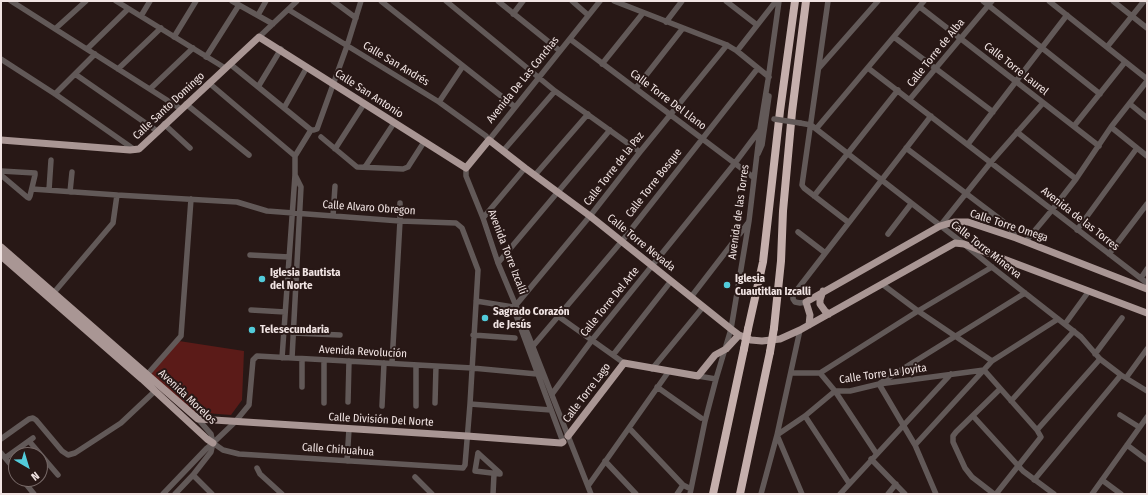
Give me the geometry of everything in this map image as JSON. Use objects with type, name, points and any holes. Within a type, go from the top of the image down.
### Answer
[{"type":"highway","points":[[713,494],[763,262],[780,111],[796,1]]},
{"type":"highway","points":[[740,494],[774,328],[781,261],[783,211],[792,112],[806,1]]},
{"type":"main road","name":"Calle San Antonio","points":[[259,37],[281,49],[466,171]]},
{"type":"main road","name":"Calle Santo Domingo","points":[[1,140],[134,150],[139,149],[164,124],[259,37]]},
{"type":"main road","name":"Calle Torre Nevada","points":[[489,140],[590,216],[739,335]]},
{"type":"main road","name":"Avenida De Las Conchas","points":[[466,171],[489,140]]},
{"type":"main road","name":"Calle Torre Omega","points":[[806,302],[940,226],[954,222],[968,222],[1026,241],[1147,289]]},
{"type":"main road","points":[[624,363],[698,376],[715,355],[726,349],[739,335],[751,340],[762,341],[780,339],[800,330],[955,244],[964,244],[1147,313]]},
{"type":"main road","name":"Avenida Morelos","points":[[1,247],[51,295],[145,377],[198,419]]},
{"type":"main road","name":"Avenida Morelos","points":[[1,256],[51,295]]},
{"type":"main road","points":[[823,291],[820,304],[829,314]]},
{"type":"main road","points":[[806,302],[810,315],[809,325]]},
{"type":"main road","name":"Calle Torre Lago","points":[[568,436],[624,363]]},
{"type":"main road","name":"Avenida Morelos","points":[[145,377],[155,391],[213,444]]},
{"type":"main road","name":"Calle División Del Norte","points":[[198,419],[563,442]]},
{"type":"street","points":[[11,1],[150,89],[184,106],[249,155]]},
{"type":"street","points":[[54,29],[86,1]]},
{"type":"street","points":[[116,1],[206,57],[228,66],[313,130]]},
{"type":"street","points":[[141,16],[150,1]]},
{"type":"street","points":[[174,37],[196,1]]},
{"type":"street","points":[[232,1],[274,24]]},
{"type":"street","points":[[258,15],[266,1]]},
{"type":"street","name":"Calle Santo Domingo","points":[[259,37],[297,1]]},
{"type":"street","points":[[333,1],[356,18]]},
{"type":"street","points":[[282,358],[295,156],[313,130],[333,84],[361,1]]},
{"type":"street","points":[[381,1],[515,107]]},
{"type":"street","points":[[446,1],[555,91],[640,152]]},
{"type":"street","points":[[498,1],[560,50]]},
{"type":"street","points":[[514,14],[523,1]]},
{"type":"street","points":[[572,1],[588,15]]},
{"type":"street","name":"Avenida De Las Conchas","points":[[489,140],[600,1]]},
{"type":"street","points":[[614,1],[727,45],[737,51],[768,78],[770,89],[762,145],[756,158]]},
{"type":"street","points":[[666,22],[682,1]]},
{"type":"street","points":[[726,1],[757,24]]},
{"type":"street","points":[[737,51],[776,1]]},
{"type":"street","name":"Avenida de las Torres","points":[[691,491],[705,421],[731,329],[749,221],[753,177],[779,1]]},
{"type":"street","points":[[818,69],[878,1]]},
{"type":"street","points":[[813,127],[868,68],[924,1]]},
{"type":"street","points":[[983,1],[990,3],[1042,48],[1100,94]]},
{"type":"street","points":[[1026,241],[1076,179],[1111,127],[1147,80],[1048,1]]},
{"type":"street","points":[[1113,1],[1147,28]]},
{"type":"street","points":[[1107,47],[1144,1]]},
{"type":"street","points":[[829,2],[818,69],[813,127],[802,182],[804,188],[848,222]]},
{"type":"street","name":"Calle Torre de Alba","points":[[910,99],[990,3]]},
{"type":"street","points":[[206,57],[239,5]]},
{"type":"street","name":"Calle Torre Laurel","points":[[920,7],[1099,146]]},
{"type":"street","points":[[86,49],[128,9]]},
{"type":"street","name":"Calle San Andrés","points":[[288,10],[439,102],[486,136],[489,140]]},
{"type":"street","points":[[602,64],[643,13]]},
{"type":"street","points":[[968,144],[1066,15]]},
{"type":"street","points":[[118,69],[161,28]]},
{"type":"street","points":[[636,88],[683,28]]},
{"type":"street","points":[[894,37],[992,112]]},
{"type":"street","name":"Calle Torre Del Llano","points":[[570,39],[753,177]]},
{"type":"street","name":"Calle Torre de la Paz","points":[[515,306],[590,216],[727,45]]},
{"type":"street","points":[[150,89],[193,48]]},
{"type":"street","points":[[258,88],[281,49]]},
{"type":"street","points":[[55,94],[94,54]]},
{"type":"street","points":[[1,59],[55,94],[134,150]]},
{"type":"street","points":[[1074,126],[1125,62]]},
{"type":"street","points":[[439,102],[463,66]]},
{"type":"street","points":[[284,108],[307,67]]},
{"type":"street","name":"Calle Torre Bosque","points":[[533,346],[622,241],[758,68]]},
{"type":"street","name":"Avenida de las Torres","points":[[868,68],[1147,283]]},
{"type":"street","points":[[74,74],[157,131]]},
{"type":"street","points":[[209,83],[295,156]]},
{"type":"street","points":[[814,196],[898,90]]},
{"type":"street","points":[[503,151],[555,91]]},
{"type":"street","points":[[940,226],[991,162],[1043,103]]},
{"type":"street","points":[[335,149],[364,104]]},
{"type":"street","points":[[1130,104],[1147,118]]},
{"type":"street","points":[[535,175],[588,114]]},
{"type":"street","points":[[806,302],[795,302],[793,295],[824,252],[931,116]]},
{"type":"street","points":[[766,118],[774,118],[813,127]]},
{"type":"street","points":[[365,167],[394,123]]},
{"type":"street","points":[[164,124],[190,148]]},
{"type":"street","name":"Calle Torre Minerva","points":[[813,127],[1074,331],[1100,359],[1123,377],[1147,391]]},
{"type":"street","points":[[1111,127],[1147,156]]},
{"type":"street","name":"Calle Torre Del Arte","points":[[552,394],[592,340],[735,163],[760,129]]},
{"type":"street","points":[[498,263],[610,130]]},
{"type":"street","points":[[1018,132],[1076,179]]},
{"type":"street","points":[[321,137],[357,167],[406,169],[424,142]]},
{"type":"street","points":[[906,148],[1009,226],[1016,238]]},
{"type":"street","points":[[1077,230],[1137,148]]},
{"type":"street","points":[[49,190],[51,160]]},
{"type":"street","points":[[483,218],[525,168]]},
{"type":"street","points":[[1,171],[35,173],[32,189]]},
{"type":"street","name":"Avenida Torre Izcalli","points":[[466,171],[498,263],[533,346],[591,494]]},
{"type":"street","points":[[70,192],[72,172]]},
{"type":"street","points":[[292,358],[302,188],[294,174]]},
{"type":"street","name":"Calle Alvaro Obregon","points":[[1,175],[29,198],[32,189],[237,202],[267,211],[400,221],[456,223],[462,228],[478,270],[470,404],[465,465],[463,468]]},
{"type":"street","points":[[333,216],[335,186]]},
{"type":"street","points":[[51,295],[113,223],[117,195]]},
{"type":"street","points":[[145,377],[181,336],[191,199]]},
{"type":"street","points":[[392,363],[400,202]]},
{"type":"street","points":[[888,234],[912,204]]},
{"type":"street","points":[[1109,254],[1147,204]]},
{"type":"street","points":[[691,297],[749,221]]},
{"type":"street","points":[[798,232],[824,252]]},
{"type":"street","points":[[289,249],[298,250]]},
{"type":"street","points":[[250,256],[288,257]]},
{"type":"street","points":[[791,373],[820,373],[918,311],[992,267]]},
{"type":"street","points":[[1141,278],[1147,269]]},
{"type":"street","points":[[613,355],[671,281]]},
{"type":"street","points":[[882,284],[918,311],[992,360]]},
{"type":"street","points":[[1065,324],[1089,291]]},
{"type":"street","points":[[935,493],[915,445],[878,384],[1025,293]]},
{"type":"street","points":[[476,301],[515,306],[537,374],[563,442]]},
{"type":"street","points":[[652,369],[703,307]]},
{"type":"street","points":[[251,310],[285,312]]},
{"type":"street","points":[[558,316],[624,363]]},
{"type":"street","points":[[1095,354],[1122,318]]},
{"type":"street","points":[[915,445],[992,360],[1058,319]]},
{"type":"street","points":[[762,494],[777,435],[800,330]]},
{"type":"street","points":[[1011,401],[1074,331]]},
{"type":"street","points":[[293,333],[340,335]]},
{"type":"street","points":[[473,335],[515,338]]},
{"type":"street","points":[[1034,480],[1147,349]]},
{"type":"street","name":"Avenida Revolución","points":[[235,422],[249,405],[253,360],[254,357],[257,356],[472,368],[537,374]]},
{"type":"street","points":[[302,359],[302,387]]},
{"type":"street","points":[[1037,430],[1100,359]]},
{"type":"street","points":[[324,360],[324,403]]},
{"type":"street","points":[[348,402],[349,361]]},
{"type":"street","points":[[382,406],[384,363]]},
{"type":"street","points":[[416,365],[416,406]]},
{"type":"street","points":[[435,402],[436,366]]},
{"type":"street","points":[[984,370],[1037,430],[1041,437],[995,494],[972,477],[965,468],[953,442],[953,436],[1000,389]]},
{"type":"street","name":"Calle Torre La Joyita","points":[[777,435],[805,416],[835,391],[850,391],[878,384],[984,370]]},
{"type":"street","points":[[588,486],[669,371]]},
{"type":"street","points":[[820,373],[835,391],[876,453]]},
{"type":"street","points":[[840,494],[876,453],[951,374]]},
{"type":"street","points":[[698,376],[716,379]]},
{"type":"street","points":[[657,387],[701,418]]},
{"type":"street","points":[[1,440],[29,419],[33,418],[62,451],[68,455],[75,453],[121,423],[155,391]]},
{"type":"street","points":[[470,404],[551,410]]},
{"type":"street","points":[[1120,414],[1139,427]]},
{"type":"street","points":[[805,416],[849,483]]},
{"type":"street","points":[[973,416],[1018,466],[1034,480],[1054,494]]},
{"type":"street","points":[[1092,494],[1147,417]]},
{"type":"street","name":"Avenida Morelos","points":[[198,419],[211,434],[213,444]]},
{"type":"street","points":[[162,494],[235,422]]},
{"type":"street","points":[[629,428],[683,485],[691,491]]},
{"type":"street","points":[[347,461],[349,429]]},
{"type":"street","points":[[777,435],[802,494]]},
{"type":"street","points":[[6,458],[31,439],[58,475]]},
{"type":"street","points":[[175,494],[193,475],[211,452],[213,444]]},
{"type":"street","name":"Calle Chihuahua","points":[[213,444],[222,450],[239,454],[463,468]]},
{"type":"street","points":[[1127,445],[1147,460]]},
{"type":"street","points":[[1,453],[8,461]]},
{"type":"street","points":[[478,453],[500,473],[499,475],[494,474],[475,471],[478,453]]},
{"type":"street","points":[[871,459],[905,494]]},
{"type":"street","points":[[605,461],[636,494]]},
{"type":"street","points":[[257,468],[260,474],[282,494]]},
{"type":"street","points":[[493,494],[494,474]]},
{"type":"street","points":[[193,475],[212,494]]},
{"type":"street","points":[[415,477],[432,494]]},
{"type":"street","points":[[1102,480],[1121,494]]},
{"type":"street","points":[[888,494],[896,484]]},
{"type":"street","points":[[677,494],[683,485]]},
{"type":"shaded area","points":[[179,341],[244,351],[242,400],[231,415],[192,412],[150,374]]},
{"type":"place","name":"Iglesia Bautista del Norte","points":[[262,279]]},
{"type":"place","name":"Iglesia Cuautitlan Izcalli","points":[[727,285]]},
{"type":"place","name":"Sagrado Corazón de Jesús","points":[[485,318]]},
{"type":"place","name":"Telesecundaria","points":[[252,330]]}]
